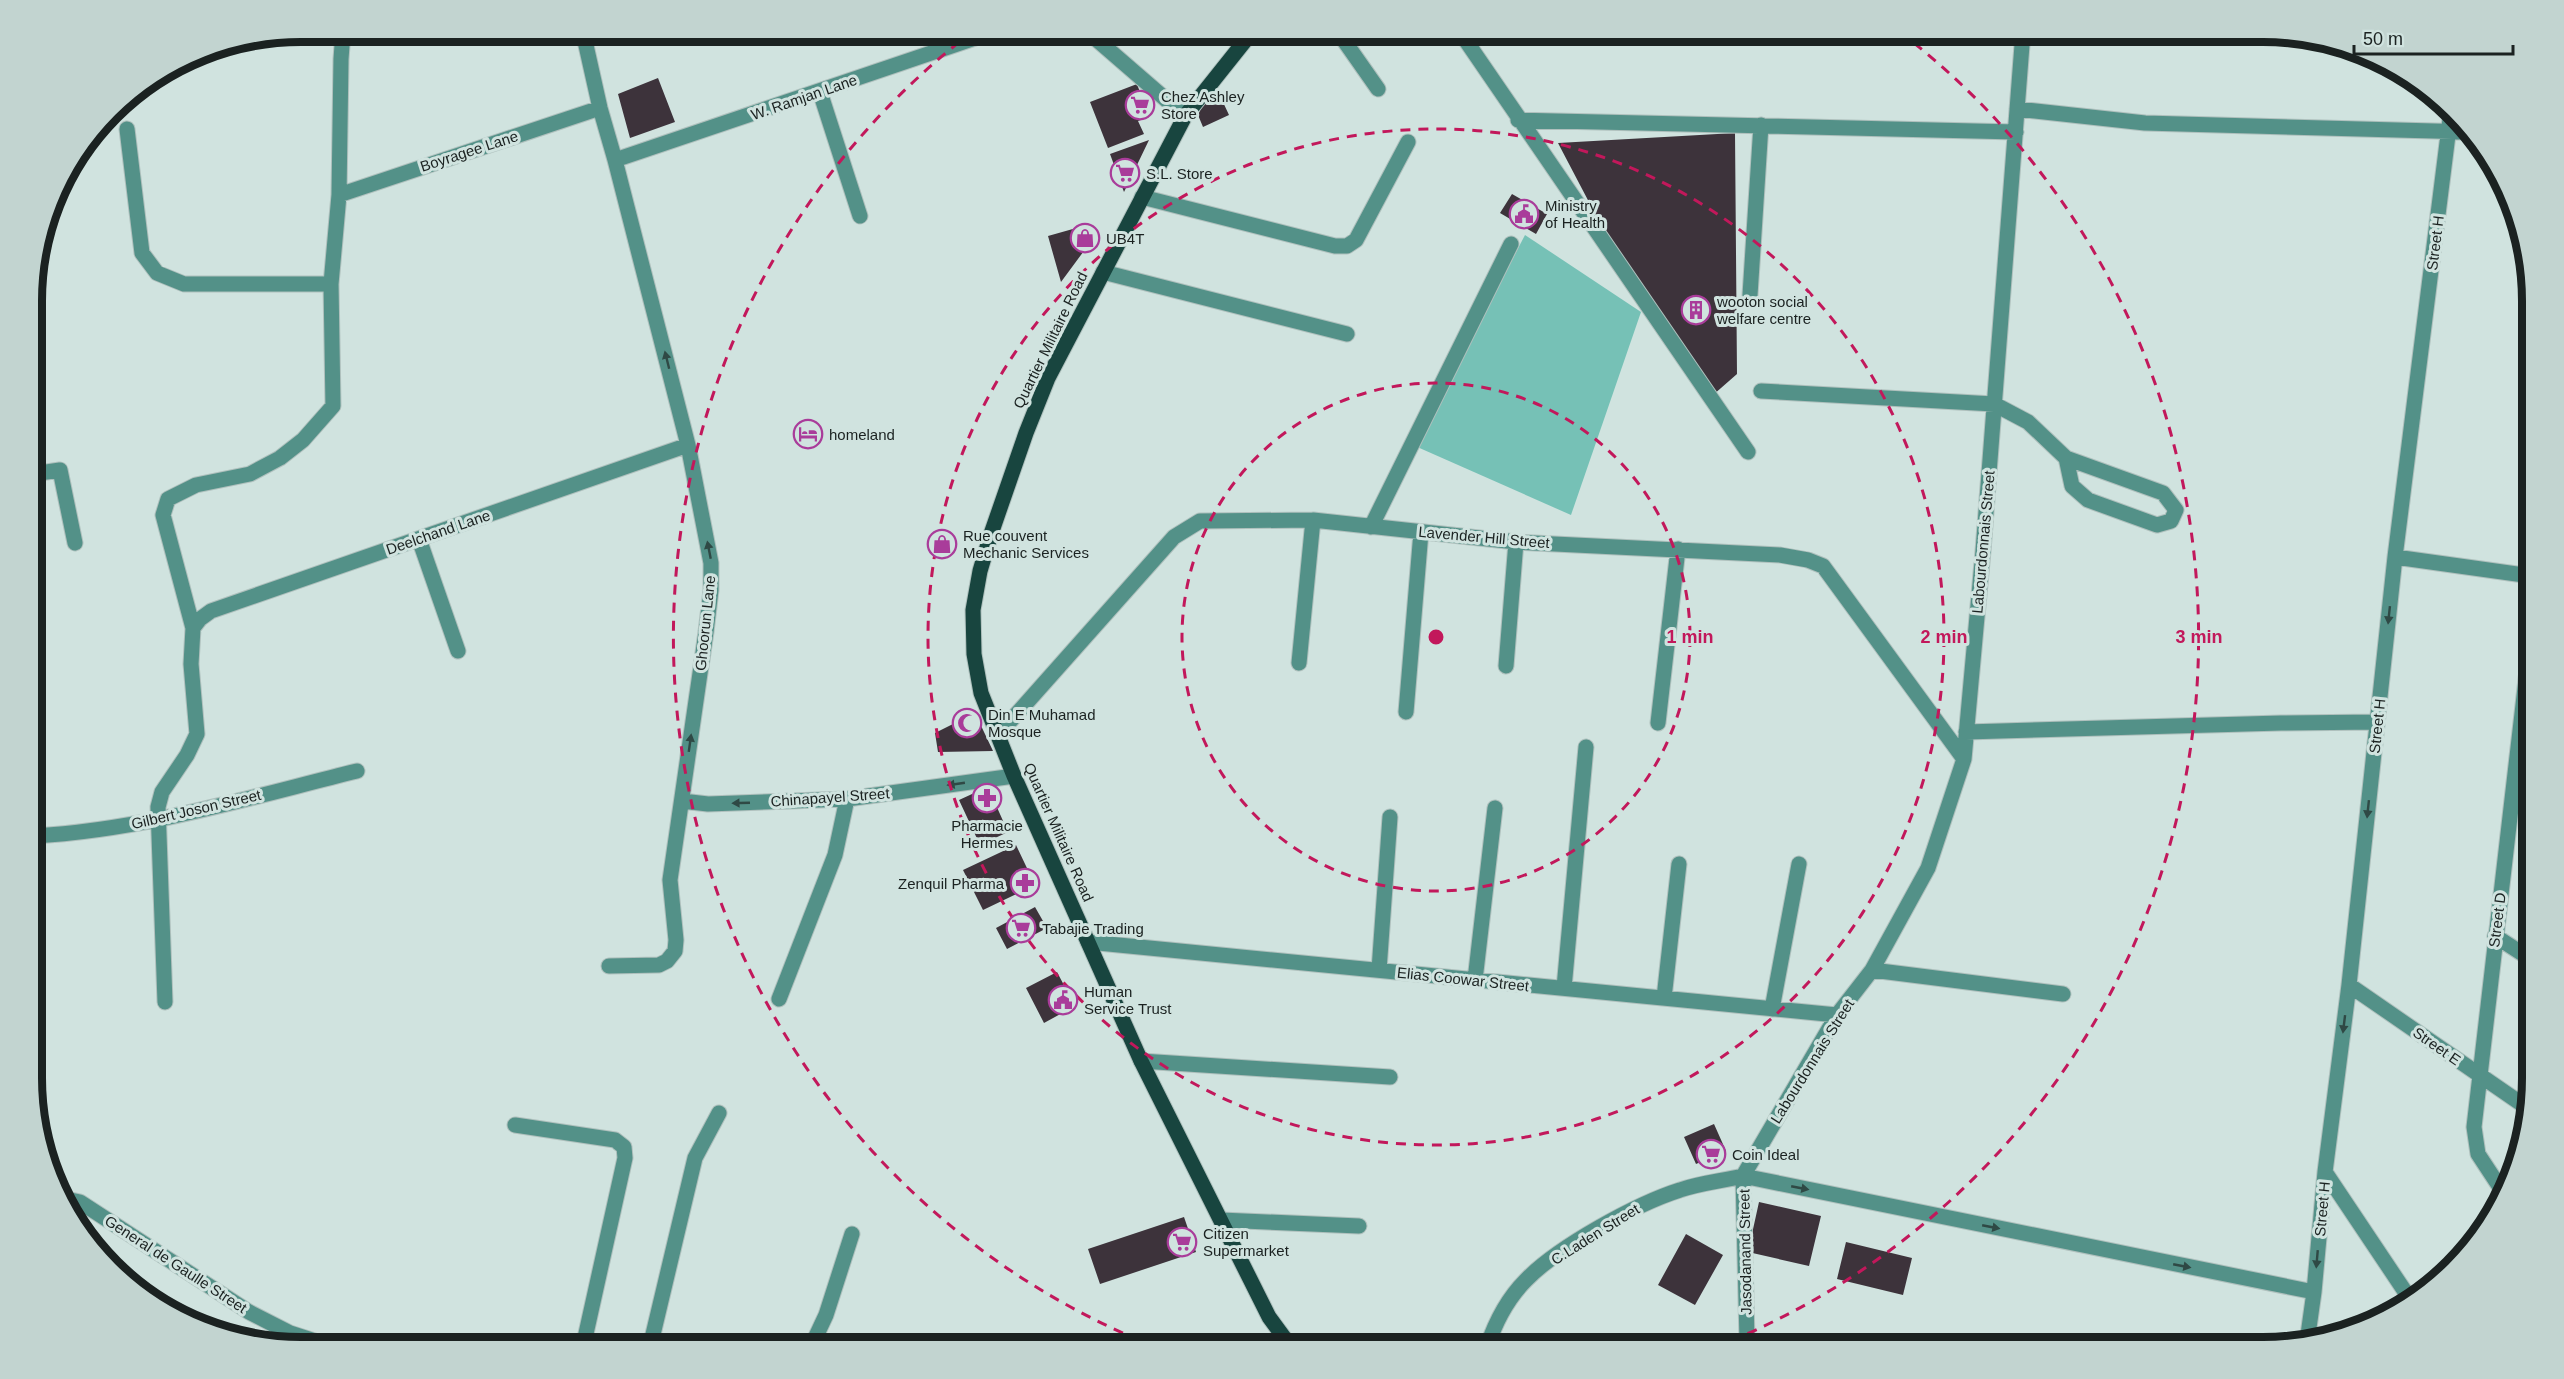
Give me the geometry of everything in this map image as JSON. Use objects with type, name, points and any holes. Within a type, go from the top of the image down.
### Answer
[{"type":"main road","name":"Quartier Militaire Road","points":[[1244,42],[1185,116],[1048,378],[1030,422],[991,534],[981,571],[973,610],[974,654],[981,693],[1014,776],[1141,1061],[1269,1317],[1284,1337]]},
{"type":"street","points":[[165,1002],[158,807],[162,792],[188,755],[197,734],[191,664],[193,628],[163,515],[168,499],[196,485],[250,474],[280,458],[303,440],[333,406],[331,284],[339,195],[343,42]]},
{"type":"street","name":"Ghoorun Lane","points":[[585,42],[600,108],[688,445],[711,563],[711,590],[670,880],[675,951],[668,961],[659,965],[609,966]]},
{"type":"street","name":"W. Ramjan Lane","points":[[615,160],[964,42]]},
{"type":"street","points":[[1100,42],[1185,116]]},
{"type":"street","points":[[1345,42],[1378,89]]},
{"type":"street","points":[[1467,42],[1748,452]]},
{"type":"street","name":"Labourdonnais Street","points":[[1743,1176],[1837,1015],[1872,970],[1928,868],[1964,759],[2022,42]]},
{"type":"street","points":[[820,92],[860,216]]},
{"type":"street","name":"Boyragee Lane","points":[[339,195],[600,108]]},
{"type":"street","points":[[2017,109],[2145,123],[2459,131]]},
{"type":"street","points":[[1518,120],[1761,124],[2016,132]]},
{"type":"street","name":"Street H","points":[[2308,1333],[2395,557],[2450,122]]},
{"type":"street","points":[[1750,295],[1761,124]]},
{"type":"street","points":[[127,129],[142,253],[157,273],[184,284],[331,284]]},
{"type":"street","points":[[1142,197],[1335,246],[1347,246],[1356,240],[1408,142]]},
{"type":"street","points":[[1371,527],[1511,244]]},
{"type":"street","points":[[1102,272],[1347,334]]},
{"type":"street","points":[[1761,391],[1994,404],[2028,422],[2066,458],[2163,493],[2176,510],[2171,520],[2157,525],[2088,500],[2072,486],[2066,458]]},
{"type":"street","name":"Deelchand Lane","points":[[193,628],[200,619],[212,611],[688,445]]},
{"type":"street","points":[[42,473],[60,470],[75,543]]},
{"type":"street","name":"Lavender Hill Street","points":[[998,735],[1174,537],[1200,520],[1313,520],[1516,542],[1780,555],[1808,560],[1823,566],[1964,759]]},
{"type":"street","points":[[1299,663],[1313,520]]},
{"type":"street","points":[[1406,712],[1420,532]]},
{"type":"street","points":[[418,539],[458,651]]},
{"type":"street","points":[[1506,666],[1516,542]]},
{"type":"street","points":[[1658,723],[1678,549]]},
{"type":"street","points":[[2395,557],[2522,575]]},
{"type":"street","points":[[1966,732],[2377,722]]},
{"type":"street","points":[[1564,988],[1587,747]]},
{"type":"street","name":"Street D","points":[[2498,1185],[2478,1154],[2474,1127],[2495,936],[2522,765]]},
{"type":"street","name":"Gilbert Joson Street","points":[[42,835],[159,820],[357,771]]},
{"type":"street","name":"Chinapayel Street","points":[[682,801],[708,804],[847,799],[1014,776]]},
{"type":"street","points":[[779,999],[835,855],[847,799]]},
{"type":"street","points":[[1475,980],[1495,808]]},
{"type":"street","points":[[1379,970],[1390,817]]},
{"type":"street","points":[[1664,998],[1679,864]]},
{"type":"street","points":[[1772,1009],[1799,864]]},
{"type":"street","points":[[2495,936],[2522,954]]},
{"type":"street","name":"Elias Coowar Street","points":[[1088,942],[1837,1015]]},
{"type":"street","points":[[1872,970],[2063,994]]},
{"type":"street","name":"Street E","points":[[2349,984],[2521,1103]]},
{"type":"street","points":[[1141,1061],[1390,1077]]},
{"type":"street","points":[[652,1337],[695,1158],[719,1113]]},
{"type":"street","points":[[515,1125],[615,1140],[624,1147],[625,1158],[585,1337]]},
{"type":"street","points":[[2325,1172],[2406,1293]]},
{"type":"street","points":[[1743,1176],[2314,1292]]},
{"type":"street","name":"Jasodanand Street","points":[[1743,1176],[1747,1337]]},
{"type":"street","name":"C.Laden Street","points":[[1491,1337],[1503,1311],[1526,1280],[1562,1252],[1644,1203],[1682,1189],[1743,1176]]},
{"type":"street","name":"General de Gaulle Street","points":[[73,1200],[80,1202],[249,1312],[302,1337]]},
{"type":"street","points":[[1221,1220],[1359,1226]]},
{"type":"street","points":[[816,1337],[826,1315],[852,1234]]},
{"type":"green space","points":[[1525,235],[1641,312],[1571,515],[1415,446]]},
{"type":"building","points":[[658,78],[675,122],[630,138],[618,94]]},
{"type":"building","points":[[1137,84],[1149,117],[1138,121],[1144,134],[1108,148],[1090,102]]},
{"type":"building","points":[[1205,100],[1222,100],[1229,115],[1203,127],[1198,115]]},
{"type":"building","name":"wooton social welfare centre","points":[[1735,133],[1737,374],[1713,395],[1612,246],[1558,143]]},
{"type":"building","name":"S.L. Store","points":[[1149,140],[1124,192],[1110,154]]},
{"type":"building","name":"Ministry of Health","points":[[1512,194],[1547,214],[1536,234],[1500,213]]},
{"type":"building","points":[[1087,225],[1092,240],[1061,282],[1048,236]]},
{"type":"building","name":"Din E Muhamad Mosque","points":[[975,713],[993,751],[938,752],[935,733]]},
{"type":"building","points":[[983,789],[991,794],[1008,832],[980,845],[959,800]]},
{"type":"building","points":[[1016,845],[1035,885],[983,910],[963,870]]},
{"type":"building","name":"Tabajie Trading","points":[[1035,907],[1047,928],[1007,949],[996,928]]},
{"type":"building","points":[[1057,972],[1075,1006],[1044,1023],[1026,988]]},
{"type":"building","points":[[1714,1124],[1726,1151],[1696,1164],[1684,1137]]},
{"type":"building","points":[[1759,1202],[1821,1216],[1809,1266],[1748,1252]]},
{"type":"building","points":[[1184,1217],[1196,1252],[1100,1284],[1088,1249]]},
{"type":"building","points":[[1686,1234],[1723,1255],[1695,1305],[1658,1285]]},
{"type":"building","points":[[1846,1242],[1912,1258],[1903,1295],[1837,1279]]},
{"type":"place","name":"Chez Ashley Store","points":[[1140,105]]},
{"type":"place","name":"S.L. Store","points":[[1125,173]]},
{"type":"place","name":"Ministry of Health","points":[[1524,214]]},
{"type":"place","name":"UB4T","points":[[1085,238]]},
{"type":"place","name":"wooton social welfare centre","points":[[1696,310]]},
{"type":"place","name":"homeland","points":[[808,434]]},
{"type":"place","name":"Rue couvent Mechanic Services","points":[[942,544]]},
{"type":"place","name":"Din E Muhamad Mosque","points":[[967,723]]},
{"type":"place","name":"Pharmacie Hermes","points":[[987,798]]},
{"type":"place","name":"Zenquil Pharma","points":[[1025,883]]},
{"type":"place","name":"Tabajie Trading","points":[[1021,928]]},
{"type":"place","name":"Human Service Trust","points":[[1063,1000]]},
{"type":"place","name":"Coin Ideal","points":[[1711,1154]]},
{"type":"place","name":"Citizen Supermarket","points":[[1182,1242]]}]
